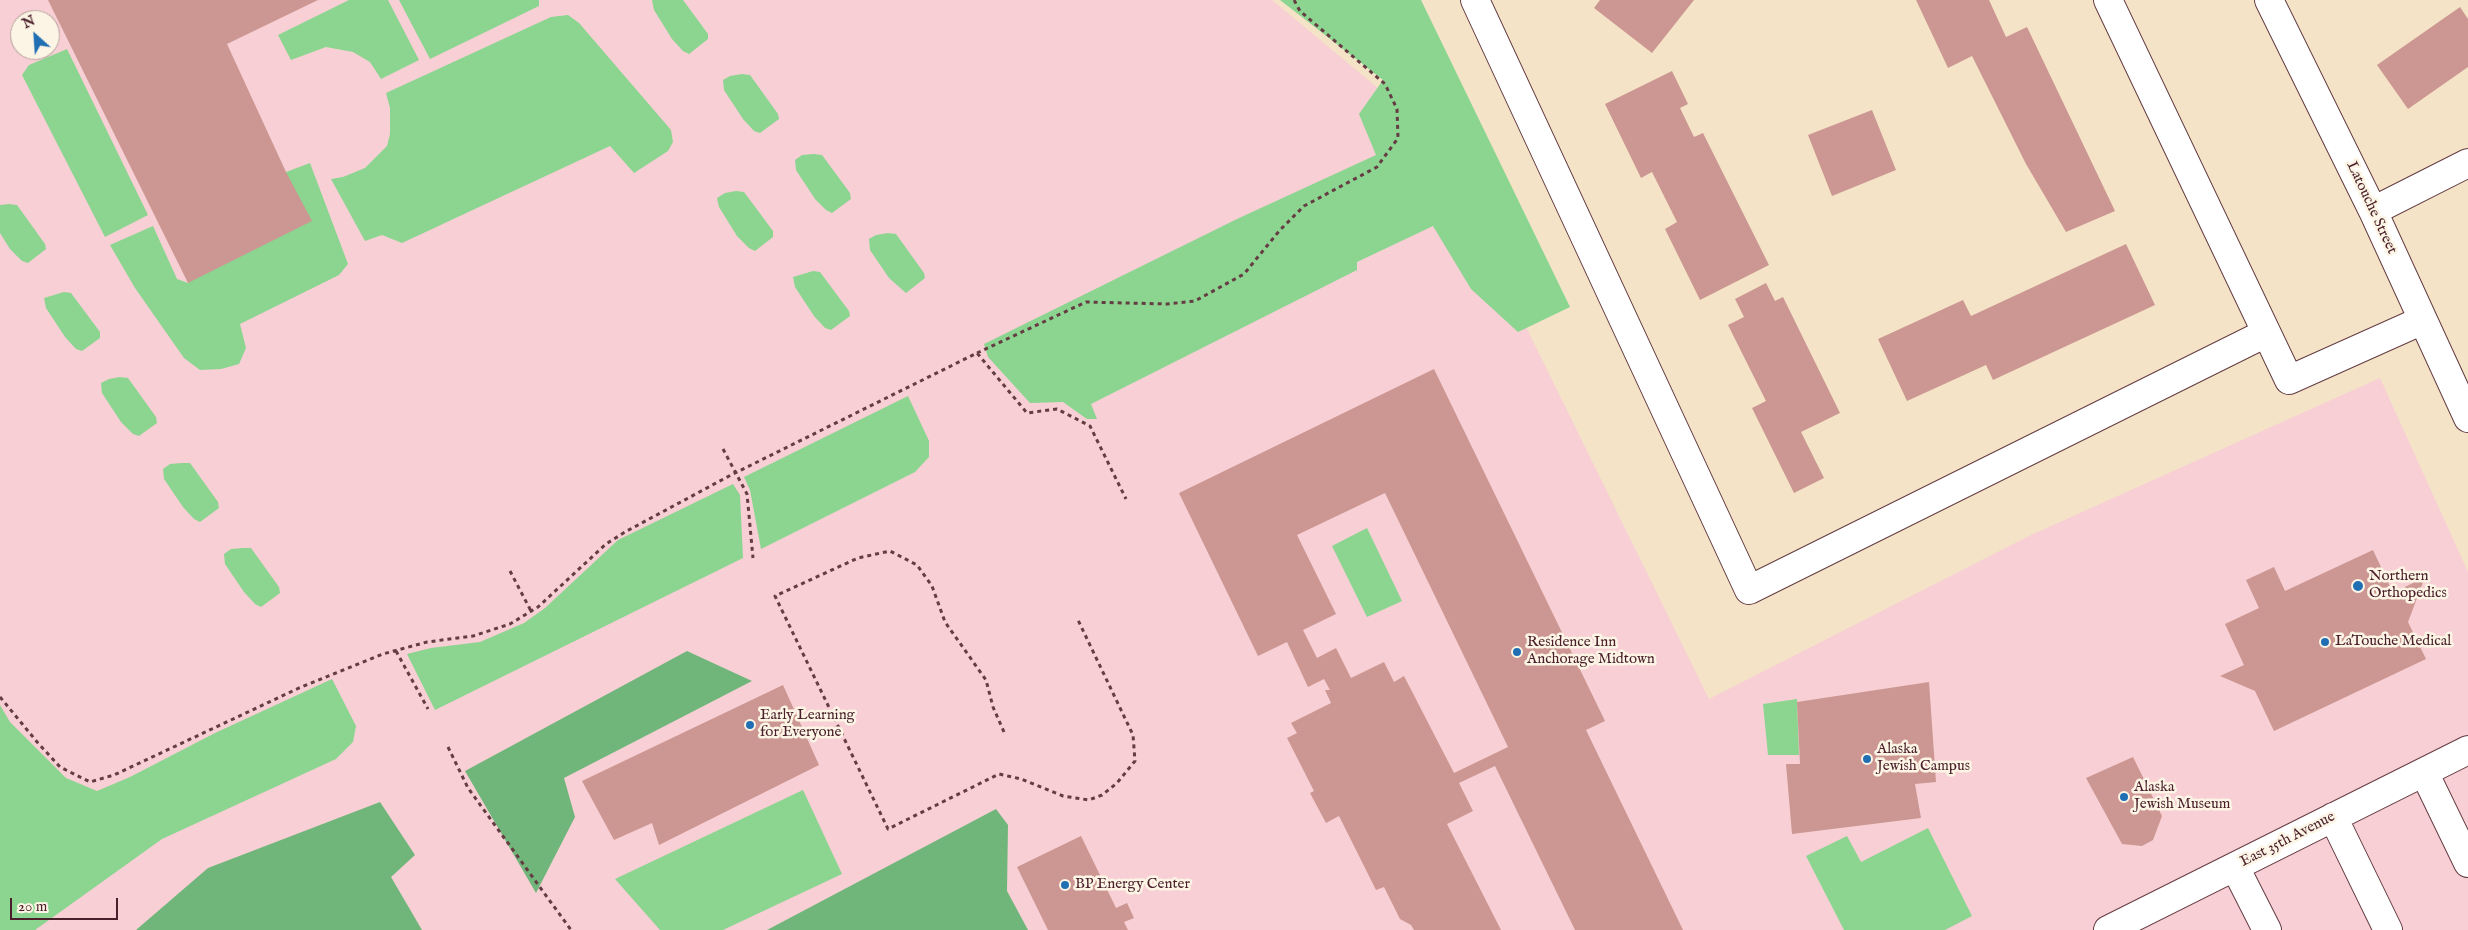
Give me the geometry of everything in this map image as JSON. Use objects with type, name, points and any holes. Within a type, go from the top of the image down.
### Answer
[{"type":"street","points":[[2108,0],[2289,380],[2423,320]]},
{"type":"street","name":"Latouche Street","points":[[2269,0],[2373,211],[2468,418]]},
{"type":"street","points":[[1484,5],[1749,590],[2266,333]]},
{"type":"street","points":[[2373,211],[2468,163]]},
{"type":"street","name":"East 35th Avenue","points":[[2108,930],[2468,750]]},
{"type":"street","points":[[2424,772],[2468,863]]},
{"type":"street","points":[[2334,817],[2388,930]]},
{"type":"street","points":[[2235,866],[2267,930]]},
{"type":"path","points":[[0,697],[60,767],[90,782],[114,775],[299,688],[396,651],[427,642],[473,636],[510,624],[531,611],[606,544],[736,472],[977,353],[1086,302],[1166,304],[1196,301],[1244,274],[1280,230],[1304,206],[1377,167],[1398,138],[1398,109],[1385,84],[1300,10],[1294,0]]},
{"type":"path","points":[[977,353],[1027,413],[1057,409],[1090,426],[1126,499]]},
{"type":"path","points":[[723,449],[746,494],[753,558]]},
{"type":"path","points":[[1004,732],[993,707],[986,680],[945,622],[932,586],[916,565],[890,551],[858,558],[775,596],[888,829],[999,774],[1021,779],[1063,796],[1089,800],[1102,795],[1117,784],[1135,761],[1133,735],[1078,620]]},
{"type":"path","points":[[510,571],[531,611]]},
{"type":"path","points":[[396,651],[428,708]]},
{"type":"path","points":[[448,747],[468,788],[571,930]]},
{"type":"shaded area","points":[[0,0],[1272,0],[1390,98],[1409,89],[1709,699],[2031,535],[2380,378],[2468,572],[2468,930],[0,930]]},
{"type":"green space","points":[[349,0],[388,0],[419,60],[381,79],[370,62],[353,52],[326,47],[291,60],[278,35]]},
{"type":"green space","points":[[399,0],[539,0],[539,6],[430,59]]},
{"type":"green space","points":[[652,0],[683,0],[708,34],[708,39],[689,54],[683,51],[672,39],[654,10]]},
{"type":"green space","points":[[1280,0],[1421,0],[1570,307],[1518,332],[1471,289],[1433,226],[1357,262],[1357,270],[1091,404],[1097,419],[1087,419],[1063,402],[1030,403],[988,357],[984,344],[1237,219],[1376,155],[1359,114],[1383,80]]},
{"type":"green space","points":[[568,15],[579,23],[671,130],[673,142],[668,151],[634,173],[610,146],[402,243],[382,235],[365,241],[331,179],[343,177],[365,168],[387,146],[390,134],[390,108],[386,93],[551,17]]},
{"type":"green space","points":[[67,49],[148,215],[105,237],[22,75],[29,65],[41,60],[60,60],[60,52]]},
{"type":"green space","points":[[750,75],[778,114],[779,119],[760,133],[754,131],[743,119],[724,90],[723,80],[730,76]]},
{"type":"green space","points":[[802,155],[822,155],[850,193],[851,199],[832,213],[815,199],[796,170],[795,160]]},
{"type":"green space","points":[[310,163],[348,264],[339,275],[240,324],[246,348],[239,364],[221,369],[200,370],[184,358],[135,288],[110,245],[153,226],[177,279],[188,283],[286,172]]},
{"type":"green space","points":[[744,192],[773,231],[773,237],[755,251],[749,248],[737,236],[719,207],[717,198],[725,193]]},
{"type":"green space","points":[[0,205],[17,205],[45,244],[46,249],[28,263],[22,261],[10,249],[0,233]]},
{"type":"green space","points":[[896,234],[924,273],[925,278],[906,293],[889,278],[870,250],[869,239],[876,235]]},
{"type":"green space","points":[[813,271],[820,272],[849,311],[850,316],[831,330],[825,328],[814,316],[795,287],[793,277]]},
{"type":"green space","points":[[64,292],[71,293],[100,332],[100,338],[82,351],[76,349],[65,337],[46,308],[44,298]]},
{"type":"green space","points":[[120,377],[128,378],[156,417],[157,423],[139,436],[133,434],[121,422],[102,393],[101,383]]},
{"type":"green space","points":[[908,396],[929,441],[929,457],[915,472],[761,549],[750,490],[744,477]]},
{"type":"green space","points":[[190,463],[218,502],[219,508],[200,522],[194,519],[183,507],[164,479],[163,469],[170,464]]},
{"type":"green space","points":[[733,484],[740,495],[743,558],[435,710],[407,654],[431,648],[480,642],[524,623],[545,608],[618,540]]},
{"type":"green space","points":[[1367,528],[1402,601],[1367,617],[1332,546]]},
{"type":"green space","points":[[251,548],[279,587],[280,593],[261,607],[255,604],[244,592],[225,564],[224,554],[231,549]]},
{"type":"green space","points":[[687,651],[752,681],[564,778],[575,817],[536,893],[465,771]]},
{"type":"green space","points":[[332,679],[356,726],[353,742],[336,759],[162,839],[35,930],[0,930],[0,705],[10,722],[66,778],[97,791],[130,777],[215,733]]},
{"type":"green space","points":[[1797,699],[1799,755],[1768,755],[1763,704]]},
{"type":"green space","points":[[803,790],[842,874],[723,930],[660,930],[615,879]]},
{"type":"green space","points":[[380,802],[415,855],[391,877],[422,930],[136,930],[208,868]]},
{"type":"green space","points":[[996,809],[1008,825],[1007,891],[1028,930],[767,930]]},
{"type":"green space","points":[[1928,828],[1972,916],[1945,930],[1844,930],[1806,856],[1847,836],[1861,862]]},
{"type":"building","points":[[48,0],[318,0],[227,44],[286,172],[312,221],[188,283],[60,24],[60,10],[53,10]]},
{"type":"building","points":[[1600,0],[1694,0],[1652,53],[1594,8]]},
{"type":"building","points":[[1916,0],[1989,0],[2006,37],[2027,27],[2115,211],[2066,232],[2026,164],[1972,56],[1948,68]]},
{"type":"building","points":[[2460,7],[2468,19],[2468,67],[2408,109],[2377,65]]},
{"type":"building","points":[[1672,71],[1688,104],[1680,108],[1694,137],[1703,133],[1769,265],[1700,300],[1665,229],[1677,222],[1652,172],[1641,178],[1605,104]]},
{"type":"building","points":[[1872,110],[1896,170],[1832,196],[1808,135]]},
{"type":"building","points":[[2126,244],[2155,305],[1993,380],[1986,365],[1907,401],[1878,339],[1963,300],[1971,316]]},
{"type":"building","points":[[1766,283],[1775,301],[1783,297],[1840,413],[1801,432],[1824,478],[1794,493],[1752,408],[1766,401],[1728,325],[1744,317],[1735,299]]},
{"type":"building","name":"Residence Inn Anchorage Midtown","points":[[1434,369],[1605,721],[1586,730],[1683,930],[1575,930],[1495,766],[1459,783],[1473,811],[1447,824],[1501,930],[1414,930],[1411,925],[1400,919],[1384,887],[1376,890],[1339,816],[1326,823],[1310,793],[1314,791],[1287,738],[1297,733],[1291,723],[1331,703],[1325,690],[1330,690],[1324,679],[1308,687],[1287,642],[1258,656],[1179,493]],"holes":[[[1385,493],[1508,747],[1454,773],[1404,676],[1394,682],[1384,662],[1351,678],[1336,648],[1317,658],[1303,630],[1336,614],[1297,535]]]},
{"type":"building","name":"LaTouche Medical","points":[[2373,550],[2393,593],[2425,577],[2408,622],[2426,659],[2274,731],[2255,691],[2220,676],[2244,665],[2225,624],[2259,608],[2246,580],[2274,567],[2285,591]]},
{"type":"building","name":"Alaska Jewish Campus","points":[[1929,682],[1936,782],[1915,784],[1921,818],[1792,834],[1786,764],[1800,764],[1797,702]]},
{"type":"building","name":"Early Learning for Everyone","points":[[783,685],[819,765],[659,845],[652,823],[614,840],[582,781]]},
{"type":"building","name":"Alaska Jewish Museum","points":[[2133,757],[2162,816],[2153,840],[2142,846],[2122,844],[2086,778]]},
{"type":"building","name":"BP Energy Center","points":[[1081,836],[1116,908],[1127,903],[1134,918],[1124,922],[1128,930],[1048,930],[1017,867]]},
{"type":"place","name":"Northern Orthopedics","points":[[2358,586]]},
{"type":"place","name":"LaTouche Medical","points":[[2325,642]]},
{"type":"place","name":"Residence Inn Anchorage Midtown","points":[[1517,652]]},
{"type":"place","name":"Early Learning for Everyone","points":[[750,725]]},
{"type":"place","name":"Alaska Jewish Campus","points":[[1867,759]]},
{"type":"place","name":"Alaska Jewish Museum","points":[[2124,797]]},
{"type":"place","name":"BP Energy Center","points":[[1065,885]]}]
